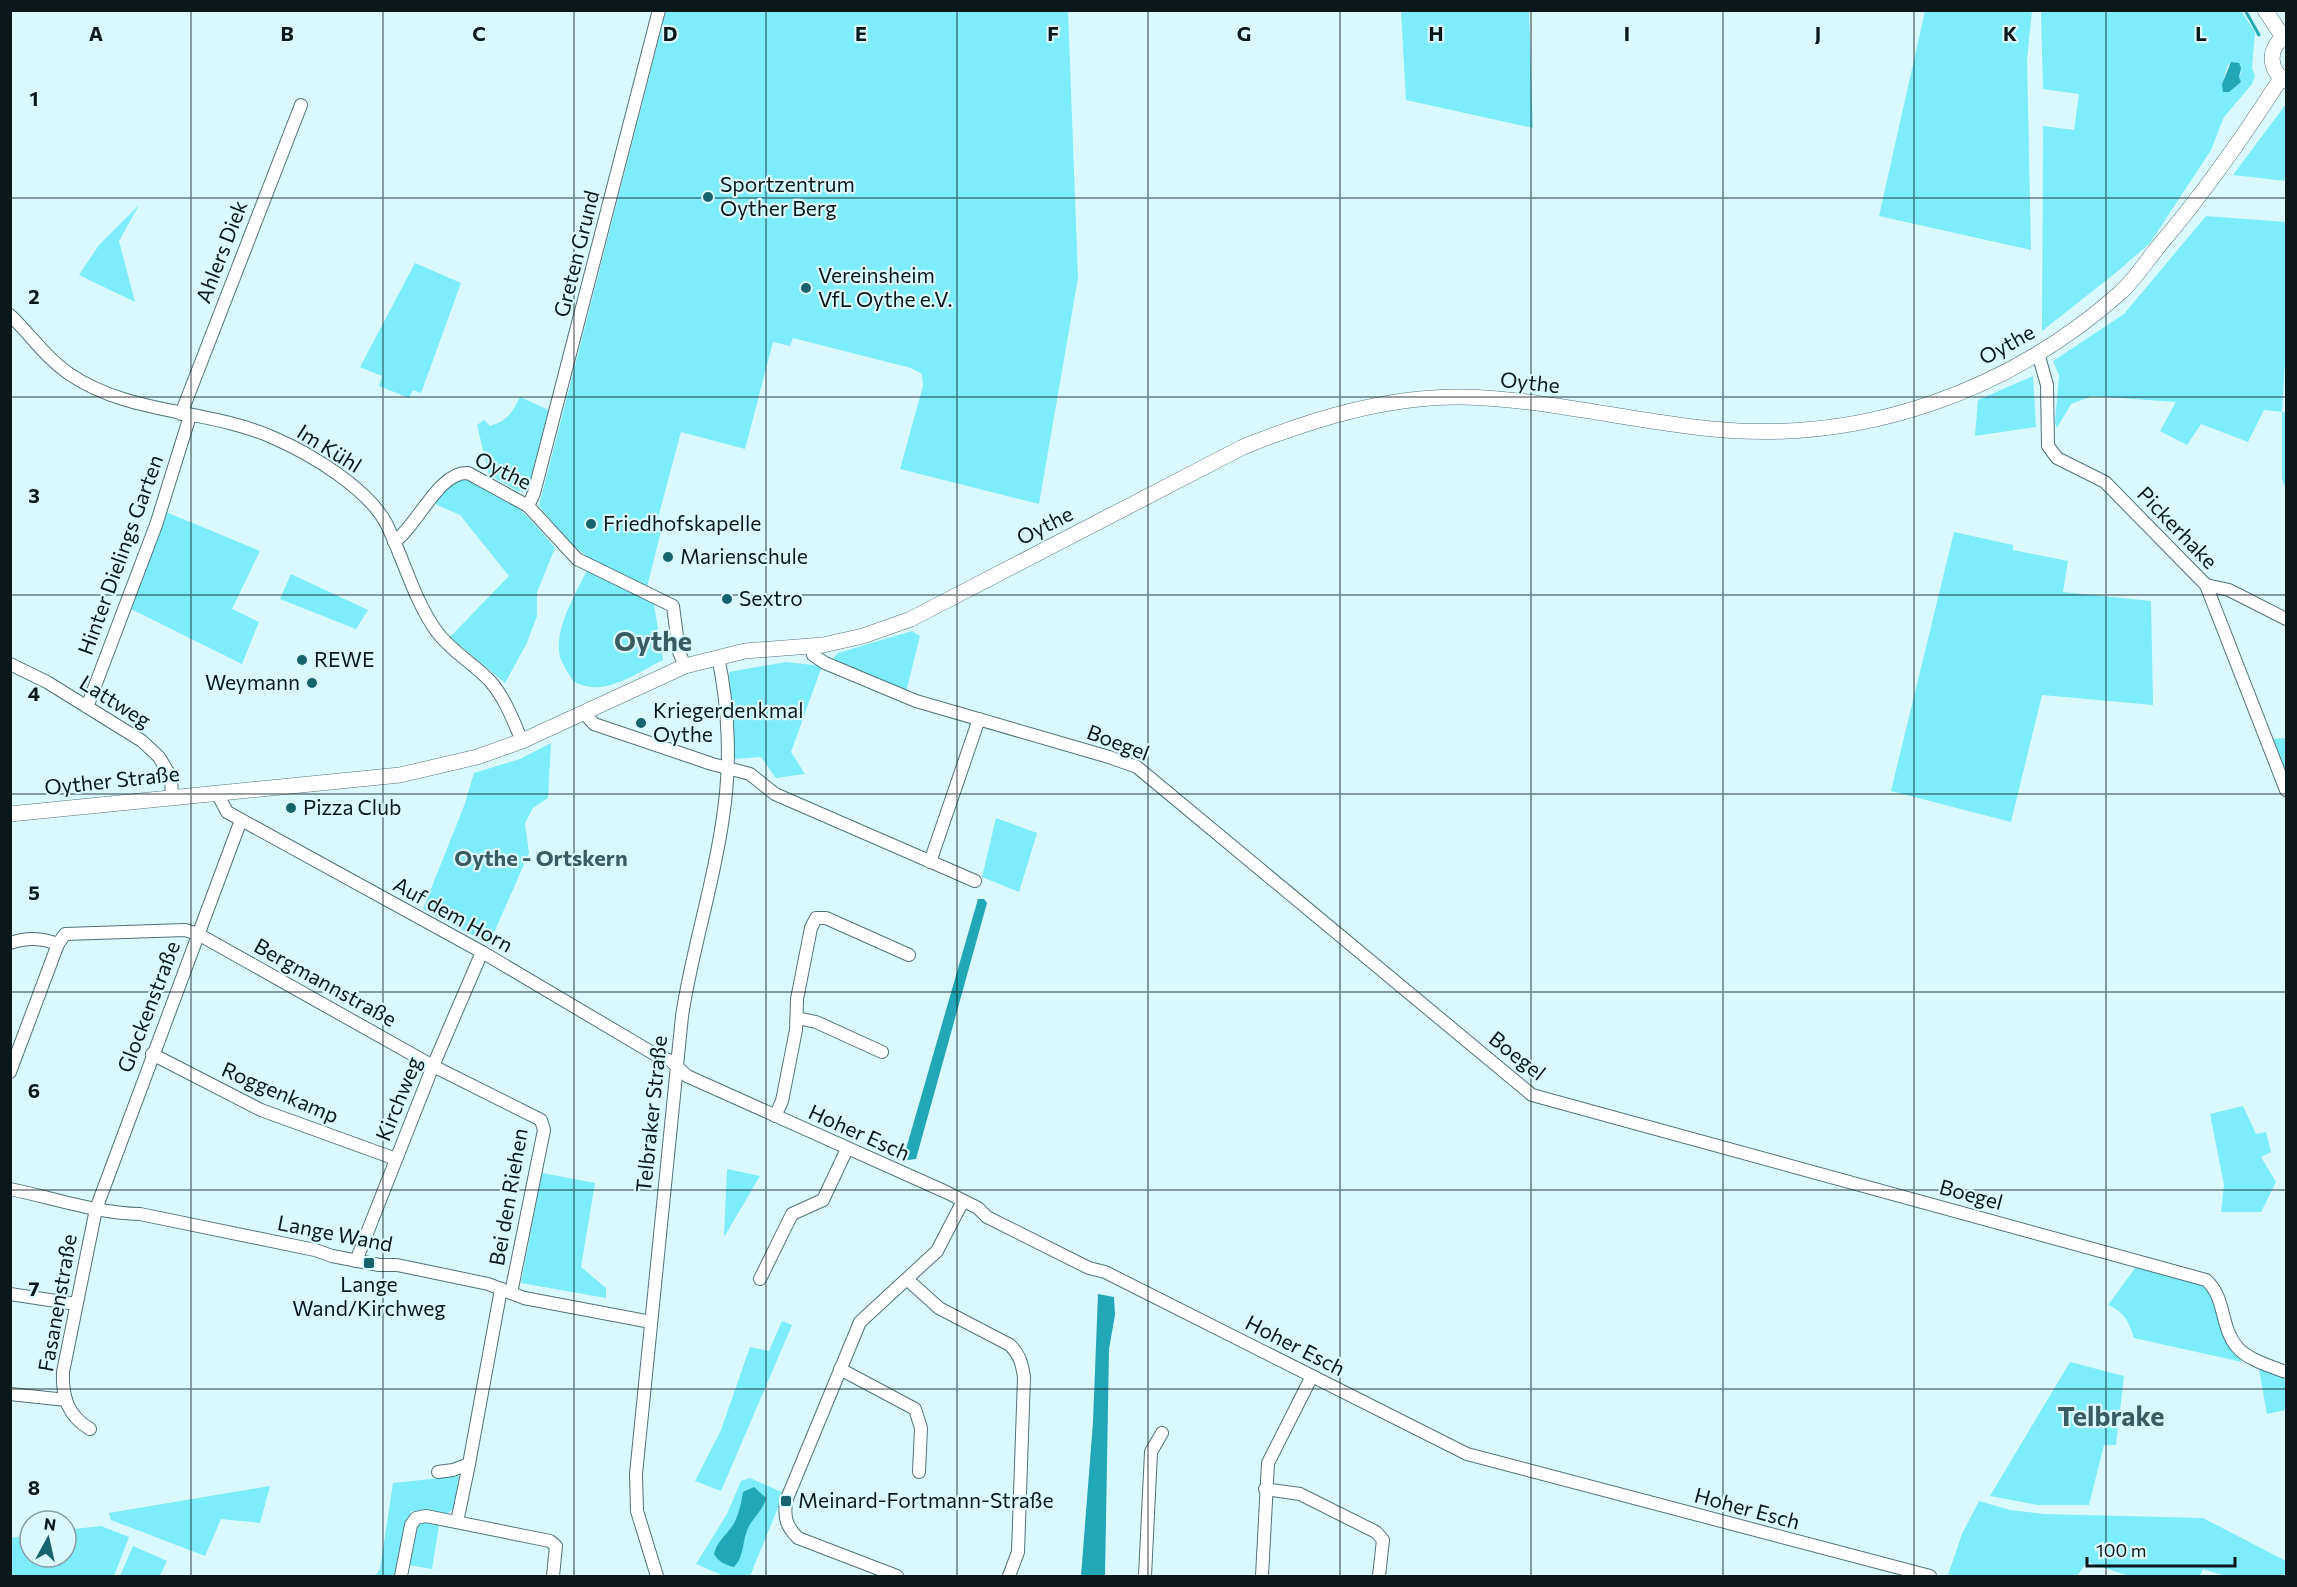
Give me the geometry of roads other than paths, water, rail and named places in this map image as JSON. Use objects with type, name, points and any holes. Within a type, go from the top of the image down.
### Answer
[{"type":"main road","points":[[2265,10],[2285,36],[2273,49],[2272,57],[2273,65],[2284,79]]},
{"type":"main road","name":"Oythe","points":[[218,793],[400,775],[477,757],[522,741],[662,674],[685,666],[745,651],[811,646],[863,636],[911,620],[1243,447],[1294,427],[1343,412],[1412,400],[1462,397],[1515,401],[1704,428],[1780,432],[1844,426],[1913,411],[2002,374],[2076,328],[2122,291],[2189,211],[2284,79]]},
{"type":"main road","name":"Oyther Straße","points":[[10,814],[218,793]]},
{"type":"street","name":"Greten Grund","points":[[528,506],[534,493],[568,368],[659,10]]},
{"type":"street","name":"Ahlers Diek","points":[[186,415],[301,105]]},
{"type":"street","name":"Im Kühl","points":[[10,315],[52,360],[83,382],[115,397],[245,428],[274,438],[309,457],[365,496],[377,509],[436,631],[448,646],[489,681],[502,698],[522,741]]},
{"type":"street","name":"Pickerhake","points":[[2038,353],[2048,385],[2049,446],[2057,458],[2105,482],[2206,585],[2286,790]]},
{"type":"street","name":"Hinter Dielings Garten","points":[[87,707],[156,525],[186,415]]},
{"type":"street","name":"Oythe","points":[[394,542],[407,533],[447,479],[458,472],[468,473],[528,506],[577,559],[673,606],[679,652],[685,666]]},
{"type":"street","points":[[2206,585],[2229,590],[2286,619]]},
{"type":"street","name":"Boegel","points":[[811,646],[813,655],[825,663],[904,697],[1116,759],[1148,774],[1532,1095],[2206,1280],[2218,1293],[2230,1335],[2237,1348],[2252,1358],[2286,1372]]},
{"type":"street","name":"Telbraker Straße","points":[[657,1576],[638,1511],[636,1492],[676,1068],[690,965],[723,817],[726,768],[724,691],[718,657]]},
{"type":"street","name":"Lattweg","points":[[10,664],[142,741],[159,757],[171,777],[172,796]]},
{"type":"street","points":[[584,713],[594,724],[750,774],[775,794],[975,881]]},
{"type":"street","points":[[930,862],[979,719]]},
{"type":"street","name":"Auf dem Horn","points":[[218,793],[227,812],[482,952],[656,1055],[670,1061],[676,1068]]},
{"type":"street","name":"Glockenstraße","points":[[96,1209],[241,820]]},
{"type":"street","points":[[775,1116],[782,1101],[797,1018],[797,999],[811,928],[816,918],[826,918],[909,955]]},
{"type":"street","points":[[10,1072],[58,944],[64,934],[185,930],[198,934]]},
{"type":"street","name":"Bergmannstraße","points":[[198,934],[433,1066]]},
{"type":"street","points":[[10,943],[40,938],[58,944]]},
{"type":"street","name":"Kirchweg","points":[[356,1261],[433,1066],[482,952]]},
{"type":"street","points":[[797,1018],[816,1022],[882,1052]]},
{"type":"street","name":"Roggenkamp","points":[[152,1054],[261,1110],[396,1159]]},
{"type":"street","name":"Bei den Riehen","points":[[433,1066],[541,1120],[544,1130],[506,1291]]},
{"type":"street","name":"Hoher Esch","points":[[676,1068],[687,1076],[963,1201],[987,1217],[1089,1268],[1105,1272],[1467,1454],[1930,1576]]},
{"type":"street","points":[[760,1279],[792,1214],[823,1200],[848,1149]]},
{"type":"street","name":"Lange Wand","points":[[10,1189],[96,1209],[140,1214],[356,1261],[397,1265],[488,1284],[524,1298],[651,1322]]},
{"type":"street","points":[[897,1576],[798,1538],[789,1528],[784,1516],[790,1491],[860,1322],[937,1251],[963,1201]]},
{"type":"street","name":"Fasanenstraße","points":[[90,1429],[78,1422],[70,1413],[63,1387],[63,1372],[96,1209]]},
{"type":"street","points":[[908,1280],[939,1308],[1010,1346],[1022,1363],[1024,1377],[1018,1552],[1009,1576]]},
{"type":"street","points":[[457,1522],[506,1291]]},
{"type":"street","points":[[10,1294],[76,1304]]},
{"type":"street","points":[[840,1370],[915,1409],[921,1428],[920,1472]]},
{"type":"street","points":[[1263,1576],[1265,1489],[1268,1463],[1312,1376]]},
{"type":"street","points":[[10,1394],[66,1400]]},
{"type":"street","points":[[1144,1576],[1151,1452],[1162,1433]]},
{"type":"street","points":[[438,1472],[453,1470],[469,1464]]},
{"type":"street","points":[[1265,1489],[1300,1494],[1376,1532],[1383,1540],[1379,1576]]},
{"type":"street","points":[[401,1576],[411,1525],[416,1518],[426,1516],[550,1541],[556,1546],[553,1576]]},
{"type":"waterway","points":[[2245,10],[2259,35]]},
{"type":"place","name":"Sportzentrum Oyther Berg","points":[[708,197]]},
{"type":"place","name":"Vereinsheim VfL Oythe e.V.","points":[[806,288]]},
{"type":"place","name":"Friedhofskapelle","points":[[591,524]]},
{"type":"place","name":"Marienschule","points":[[668,557]]},
{"type":"place","name":"Sextro","points":[[727,599]]},
{"type":"place","name":"REWE","points":[[302,660]]},
{"type":"place","name":"Weymann","points":[[312,683]]},
{"type":"place","name":"Kriegerdenkmal Oythe","points":[[641,723]]},
{"type":"place","name":"Pizza Club","points":[[291,808]]},
{"type":"place","name":"Lange Wand/Kirchweg","points":[[369,1263]]},
{"type":"place","name":"Meinard-Fortmann-Straße","points":[[786,1501]]},
{"type":"district","name":"Oythe","points":[[653,642]]},
{"type":"district","name":"Oythe - Ortskern","points":[[541,858]]},
{"type":"district","name":"Telbrake","points":[[2111,1417]]}]
